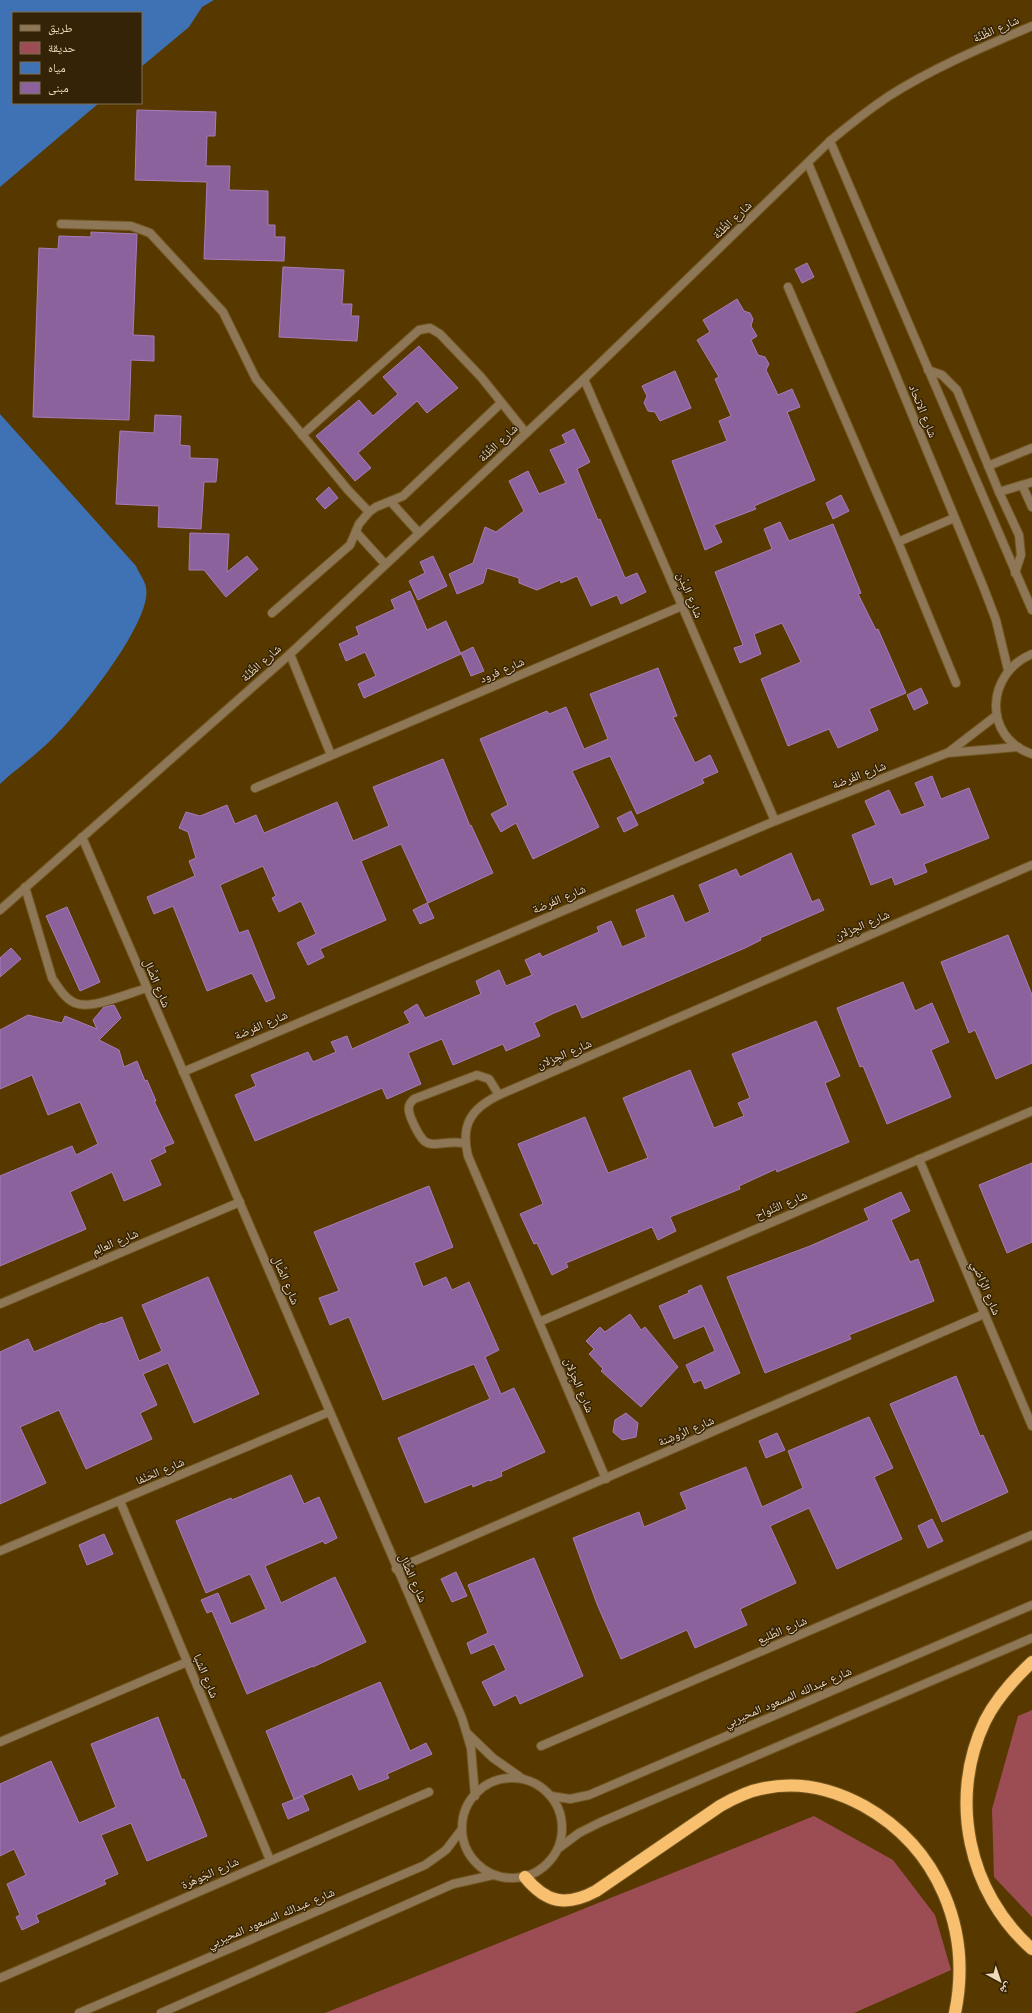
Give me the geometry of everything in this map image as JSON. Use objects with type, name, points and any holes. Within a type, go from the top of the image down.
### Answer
[{"type":"highway","points":[[1032,1662],[1014,1679],[986,1721],[971,1763],[966,1814],[971,1850],[990,1898],[1016,1935],[1032,1949]]},
{"type":"highway","points":[[525,1877],[535,1890],[549,1898],[565,1901],[581,1899],[596,1891],[720,1806],[741,1795],[764,1788],[787,1785],[811,1787],[834,1792],[878,1814],[898,1829],[916,1847],[931,1867],[942,1889],[951,1913],[958,1940],[960,1967],[959,1995],[956,2013]]},
{"type":"street","name":"شارع الظَّنَّة","points":[[0,910],[290,654],[584,379],[830,141],[859,117],[889,96],[921,78],[992,43],[1032,26]]},
{"type":"street","name":"شارع الاتحاد","points":[[830,141],[1015,574],[1032,610]]},
{"type":"street","name":"شارع الاتحاد","points":[[808,163],[996,620],[1008,670]]},
{"type":"street","points":[[61,224],[131,226],[150,232],[223,312],[256,379],[348,490],[369,512]]},
{"type":"street","points":[[788,287],[898,542],[956,683]]},
{"type":"street","points":[[302,435],[419,330],[424,328],[430,328],[440,334],[481,377],[526,433]]},
{"type":"street","points":[[928,370],[942,375],[957,390],[999,492],[1019,535],[1021,555],[1015,574]]},
{"type":"street","name":"شارع البِدْن","points":[[584,379],[775,821]]},
{"type":"street","points":[[272,614],[346,549],[353,541],[359,524],[369,512],[376,507],[403,496],[501,403]]},
{"type":"street","points":[[988,466],[1032,448]]},
{"type":"street","points":[[999,492],[1032,482]]},
{"type":"street","points":[[1022,485],[1032,507]]},
{"type":"street","points":[[391,502],[418,533]]},
{"type":"street","points":[[898,542],[954,518]]},
{"type":"street","points":[[356,532],[385,564]]},
{"type":"street","name":"شارع فرود","points":[[255,788],[682,606]]},
{"type":"street","points":[[290,654],[331,755]]},
{"type":"street","points":[[1032,654],[1019,661],[1008,670],[997,691],[997,715],[1001,727],[1008,738],[1018,747],[1032,754]]},
{"type":"street","name":"شارع الفَرضة","points":[[183,1072],[775,821],[947,753],[997,715]]},
{"type":"street","name":"شارع الفَرضة","points":[[947,753],[1018,747]]},
{"type":"street","name":"شارع الصَّال","points":[[82,837],[467,1733],[473,1764],[475,1796]]},
{"type":"street","name":"شارع الجِزلان","points":[[606,1479],[468,1156],[465,1143],[465,1133],[472,1115],[485,1102],[500,1095],[1032,865]]},
{"type":"street","points":[[25,887],[52,978],[60,990],[74,1003],[88,1006],[147,988]]},
{"type":"street","points":[[465,1143],[448,1142],[431,1144],[424,1142],[419,1136],[408,1112],[410,1102],[414,1099],[477,1075],[489,1079],[500,1095]]},
{"type":"street","name":"شارع التِّلواح","points":[[539,1322],[1032,1111]]},
{"type":"street","name":"شارع الرَّاضي","points":[[919,1159],[1032,1426]]},
{"type":"street","name":"شارع العالِم","points":[[0,1304],[240,1202]]},
{"type":"street","name":"شارع الرُّوشِنة","points":[[396,1569],[984,1314]]},
{"type":"street","name":"شارع الحَنْفا","points":[[0,1551],[329,1412]]},
{"type":"street","name":"شارع الشبا","points":[[120,1500],[270,1860]]},
{"type":"street","name":"شارع الطَّليع","points":[[540,1746],[1032,1535]]},
{"type":"street","name":"شارع عبدالله المسعود المحيربي","points":[[551,1796],[570,1799],[589,1795],[1032,1605]]},
{"type":"street","points":[[559,1848],[579,1833],[601,1822],[1032,1638]]},
{"type":"street","points":[[0,1742],[188,1662]]},
{"type":"street","name":"شارع الصَّال","points":[[467,1733],[494,1758],[523,1779]]},
{"type":"street","points":[[502,1779],[523,1779],[543,1788],[551,1796],[558,1808],[562,1820],[562,1834],[559,1848],[551,1861],[539,1871],[525,1877],[509,1879],[493,1875],[483,1870],[468,1852],[462,1829],[466,1811],[475,1796],[492,1783],[502,1779]]},
{"type":"street","name":"شارع الجَوهَرة","points":[[0,1978],[429,1792]]},
{"type":"street","name":"شارع عبدالله المسعود المحيربي","points":[[79,2013],[425,1865],[446,1850],[462,1829]]},
{"type":"street","points":[[162,2013],[453,1884],[493,1875]]},
{"type":"green space","points":[[1032,1710],[1032,1917],[994,1877],[992,1809],[1018,1716]]},
{"type":"green space","points":[[814,1816],[893,1860],[935,1915],[951,1970],[854,2013],[325,2013]]},
{"type":"water","points":[[0,0],[214,0],[202,7],[189,27],[142,66],[142,12],[12,12],[12,104],[98,104],[0,187]]},
{"type":"water","points":[[0,414],[136,566],[146,588],[145,603],[138,622],[126,645],[94,690],[63,728],[39,752],[0,784]]},
{"type":"building","points":[[137,110],[216,112],[215,136],[207,136],[206,166],[230,166],[229,190],[268,191],[268,225],[275,225],[275,237],[285,237],[284,261],[204,259],[207,182],[135,180]]},
{"type":"building","points":[[91,232],[137,234],[133,335],[154,336],[154,361],[131,360],[129,420],[33,417],[39,248],[58,249],[59,236],[91,237]]},
{"type":"building","points":[[807,263],[814,277],[802,283],[795,269]]},
{"type":"building","points":[[283,267],[344,270],[342,304],[352,304],[351,316],[359,316],[357,341],[279,337]]},
{"type":"building","points":[[737,299],[744,311],[750,313],[753,319],[751,326],[757,336],[751,340],[758,355],[765,357],[769,364],[766,370],[778,395],[792,389],[800,407],[787,412],[815,480],[754,506],[756,509],[714,525],[722,542],[705,550],[672,461],[727,441],[719,421],[731,416],[715,379],[719,377],[697,340],[710,332],[703,320]]},
{"type":"building","points":[[419,346],[458,388],[427,413],[417,401],[358,453],[371,468],[355,481],[316,436],[359,400],[373,416],[398,394],[383,377]]},
{"type":"building","points":[[675,371],[691,408],[660,421],[655,412],[648,411],[644,403],[647,396],[642,386]]},
{"type":"building","points":[[155,415],[181,416],[180,445],[190,446],[190,458],[218,459],[216,482],[204,482],[201,529],[158,527],[159,506],[116,504],[120,431],[154,433]]},
{"type":"building","points":[[574,429],[590,462],[577,469],[598,520],[600,519],[625,578],[637,573],[646,592],[621,604],[617,595],[591,606],[577,576],[561,583],[560,580],[537,590],[519,583],[519,578],[487,568],[483,583],[457,594],[449,574],[473,563],[485,527],[496,532],[524,511],[509,481],[528,471],[539,494],[566,483],[550,450],[566,443],[562,435]]},
{"type":"building","points":[[329,487],[338,498],[325,509],[316,499]]},
{"type":"building","points":[[841,495],[849,511],[833,519],[826,503]]},
{"type":"building","points":[[780,522],[789,541],[833,524],[861,593],[858,594],[876,630],[878,629],[906,693],[869,709],[878,730],[838,748],[829,729],[788,746],[761,679],[801,662],[782,623],[754,634],[761,654],[740,663],[734,648],[743,645],[715,572],[772,549],[764,529]]},
{"type":"building","points":[[190,533],[229,534],[227,572],[247,556],[258,569],[226,597],[204,570],[189,570]]},
{"type":"building","points":[[433,556],[447,586],[418,600],[409,581],[425,573],[420,562]]},
{"type":"building","points":[[410,591],[427,630],[446,621],[461,654],[364,698],[358,684],[376,676],[365,652],[346,661],[339,644],[359,635],[356,627],[395,609],[391,600]]},
{"type":"building","points":[[473,647],[484,671],[471,676],[461,653]]},
{"type":"building","points":[[658,668],[677,716],[673,717],[695,763],[710,755],[718,772],[702,779],[704,783],[637,814],[610,756],[572,771],[599,827],[533,859],[516,823],[501,832],[491,814],[508,805],[480,739],[547,711],[549,714],[566,707],[584,749],[608,739],[590,694]]},
{"type":"building","points":[[921,688],[928,703],[914,710],[907,695]]},
{"type":"building","points":[[443,759],[470,826],[471,825],[493,873],[428,903],[401,844],[361,861],[386,920],[320,949],[324,957],[308,965],[297,943],[316,934],[301,901],[279,912],[272,898],[276,896],[263,866],[220,885],[239,933],[248,930],[275,998],[266,1002],[252,973],[207,991],[173,906],[154,914],[147,897],[195,876],[189,861],[196,858],[188,832],[179,828],[186,812],[200,816],[227,805],[235,824],[256,815],[264,833],[337,802],[353,841],[389,826],[373,787]]},
{"type":"building","points":[[932,776],[941,799],[969,788],[989,838],[924,864],[927,872],[895,885],[892,877],[871,885],[852,835],[876,825],[865,801],[889,790],[901,815],[925,806],[915,783]]},
{"type":"building","points":[[631,811],[638,825],[624,832],[617,818]]},
{"type":"building","points":[[791,853],[812,902],[819,899],[824,910],[760,938],[761,940],[745,948],[582,1018],[576,1004],[552,1014],[534,1023],[540,1036],[506,1051],[503,1044],[453,1065],[442,1039],[408,1053],[421,1084],[387,1099],[382,1088],[255,1141],[235,1095],[256,1086],[251,1075],[308,1052],[313,1062],[336,1052],[331,1042],[347,1036],[352,1049],[410,1023],[404,1012],[417,1004],[425,1018],[481,994],[476,981],[499,970],[506,986],[532,975],[525,960],[540,953],[542,957],[599,932],[597,927],[611,921],[622,947],[646,937],[636,910],[673,895],[685,923],[710,912],[699,885],[736,869],[740,877]]},
{"type":"building","points":[[427,903],[434,918],[420,924],[413,910]]},
{"type":"building","points":[[67,907],[100,982],[80,991],[46,916]]},
{"type":"building","points":[[1008,935],[1032,995],[1032,1063],[996,1079],[975,1030],[969,1033],[941,962]]},
{"type":"building","points":[[11,948],[21,959],[0,977],[0,958]]},
{"type":"building","points":[[903,982],[915,1011],[932,1003],[949,1042],[931,1050],[951,1097],[887,1124],[863,1066],[860,1067],[837,1008]]},
{"type":"building","points":[[114,1005],[121,1018],[99,1040],[119,1050],[124,1067],[137,1061],[145,1081],[147,1080],[156,1101],[154,1101],[174,1143],[164,1147],[166,1152],[150,1160],[161,1185],[124,1201],[112,1172],[70,1192],[86,1229],[0,1266],[0,1176],[72,1146],[76,1155],[98,1144],[80,1102],[48,1115],[32,1075],[0,1089],[0,1030],[28,1015],[62,1023],[65,1016],[97,1029],[93,1020],[104,1007]]},
{"type":"building","points":[[816,1021],[840,1076],[825,1083],[849,1142],[777,1172],[776,1169],[739,1186],[740,1189],[670,1217],[676,1231],[658,1240],[652,1227],[566,1263],[568,1267],[552,1275],[537,1243],[534,1244],[520,1214],[543,1204],[518,1144],[585,1117],[608,1173],[648,1158],[623,1098],[690,1070],[714,1128],[744,1116],[738,1103],[750,1098],[732,1054]]},
{"type":"building","points":[[1032,1163],[1032,1242],[1007,1253],[979,1185]]},
{"type":"building","points":[[429,1186],[453,1247],[414,1263],[423,1287],[446,1277],[452,1290],[469,1282],[499,1350],[485,1357],[501,1394],[514,1388],[545,1452],[501,1472],[502,1476],[473,1487],[472,1484],[425,1503],[398,1438],[490,1399],[474,1364],[383,1400],[349,1317],[330,1325],[319,1298],[339,1291],[314,1232]]},
{"type":"building","points":[[901,1192],[910,1211],[891,1220],[910,1262],[918,1259],[934,1301],[849,1335],[851,1339],[765,1373],[727,1277],[810,1246],[869,1220],[864,1209]]},
{"type":"building","points":[[208,1277],[259,1394],[194,1423],[168,1363],[143,1374],[157,1405],[140,1413],[152,1439],[86,1469],[59,1410],[20,1427],[46,1483],[0,1504],[0,1352],[28,1339],[34,1352],[102,1323],[103,1324],[122,1317],[139,1361],[162,1351],[142,1305]]},
{"type":"building","points":[[701,1285],[740,1373],[705,1389],[701,1380],[694,1383],[686,1365],[715,1351],[704,1326],[674,1339],[659,1306],[689,1293],[688,1291]]},
{"type":"building","points":[[630,1314],[641,1330],[645,1327],[678,1367],[641,1407],[601,1371],[603,1369],[589,1354],[594,1349],[586,1341],[600,1327],[605,1332]]},
{"type":"building","points":[[956,1376],[980,1436],[983,1435],[1008,1492],[942,1522],[890,1404]]},
{"type":"building","points":[[626,1413],[638,1423],[636,1437],[622,1440],[613,1432],[615,1420]]},
{"type":"building","points":[[869,1417],[893,1468],[874,1477],[902,1539],[837,1569],[809,1508],[770,1526],[796,1583],[740,1609],[747,1625],[695,1648],[687,1630],[621,1659],[597,1604],[573,1538],[639,1512],[644,1527],[687,1509],[680,1493],[746,1467],[762,1507],[803,1488],[788,1451]]},
{"type":"building","points":[[777,1433],[785,1450],[766,1458],[759,1441]]},
{"type":"building","points":[[291,1475],[304,1504],[319,1497],[337,1538],[325,1544],[323,1541],[265,1566],[281,1603],[335,1577],[366,1642],[313,1667],[247,1694],[212,1611],[207,1613],[201,1600],[218,1593],[231,1624],[266,1609],[250,1574],[206,1593],[176,1521],[231,1498],[232,1500]]},
{"type":"building","points":[[932,1519],[943,1541],[928,1548],[918,1526]]},
{"type":"building","points":[[104,1534],[113,1554],[87,1565],[79,1545]]},
{"type":"building","points":[[534,1558],[583,1676],[520,1704],[516,1695],[494,1706],[482,1682],[506,1670],[494,1644],[471,1654],[467,1643],[488,1633],[468,1585]]},
{"type":"building","points":[[456,1572],[467,1596],[452,1602],[441,1579]]},
{"type":"building","points":[[380,1682],[410,1751],[426,1743],[432,1754],[387,1774],[389,1778],[359,1790],[352,1774],[294,1799],[266,1731]]},
{"type":"building","points":[[158,1717],[182,1780],[184,1779],[207,1836],[147,1861],[131,1823],[101,1835],[118,1874],[104,1880],[106,1884],[36,1915],[39,1922],[22,1930],[16,1917],[20,1915],[7,1884],[26,1875],[14,1849],[0,1856],[0,1784],[51,1761],[79,1823],[116,1807],[91,1744]]},
{"type":"building","points":[[303,1796],[309,1810],[288,1819],[282,1804]]}]
